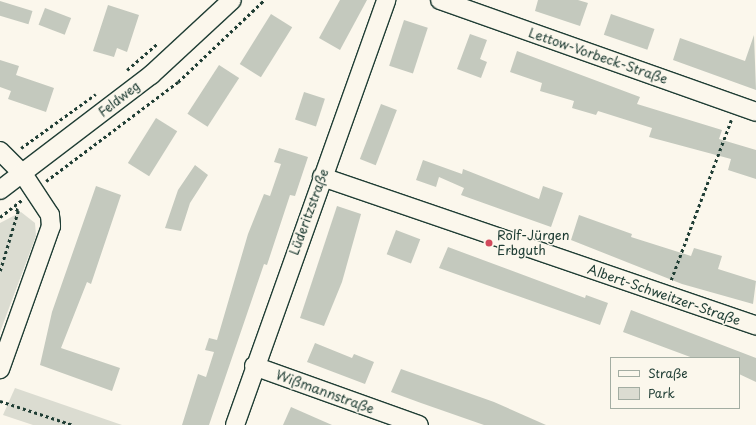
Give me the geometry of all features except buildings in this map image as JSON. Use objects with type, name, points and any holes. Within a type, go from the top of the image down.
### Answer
[{"type":"street","name":"Feldweg","points":[[0,190],[23,174],[151,75],[232,0]]},
{"type":"street","name":"Lüderitzstraße","points":[[235,425],[254,366],[386,0]]},
{"type":"street","name":"Lettow-Vorbeck-Straße","points":[[440,0],[756,112]]},
{"type":"street","points":[[0,369],[49,238],[50,215],[23,174],[4,154]]},
{"type":"street","name":"Albert-Schweitzer-Straße","points":[[322,177],[756,326]]},
{"type":"street","name":"Wißmannstraße","points":[[254,366],[419,425]]},
{"type":"path","points":[[0,217],[178,82],[264,0]]},
{"type":"path","points":[[123,74],[159,42]]},
{"type":"path","points":[[4,154],[101,90]]},
{"type":"path","points":[[666,295],[737,105]]},
{"type":"path","points":[[0,272],[18,211],[13,207]]},
{"type":"path","points":[[0,401],[73,425]]},
{"type":"green space","points":[[21,212],[35,223],[36,236],[0,332],[0,223]]},
{"type":"green space","points":[[15,388],[122,425],[33,425],[3,415]]},
{"type":"place","name":"Rolf-Jürgen Erbguth","points":[[489,243]]}]
